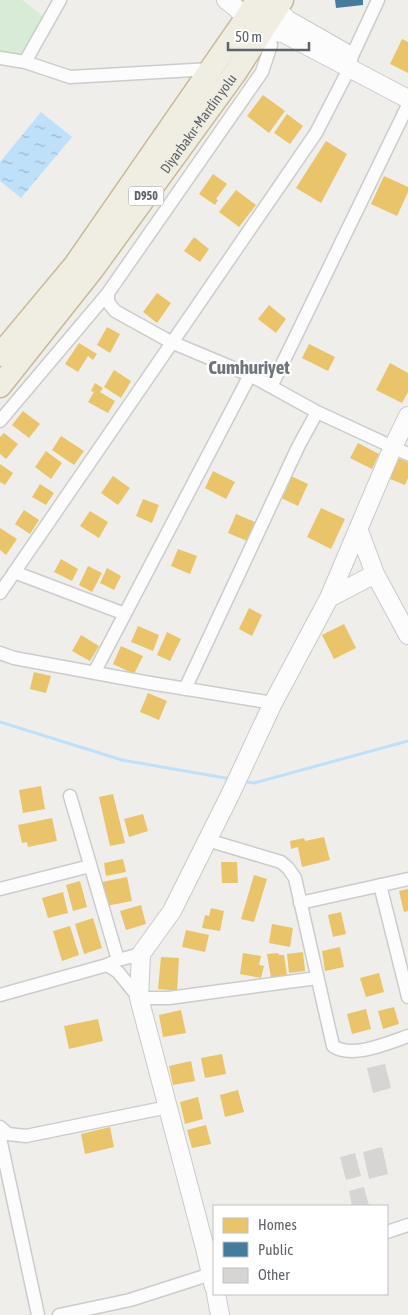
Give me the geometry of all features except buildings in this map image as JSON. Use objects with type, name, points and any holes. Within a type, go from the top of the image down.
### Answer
[{"type":"highway","name":"Diyarbakır-Mardin yolu","points":[[0,355],[75,265],[211,69],[264,9]]},
{"type":"highway","name":"Diyarbakır-Mardin yolu","points":[[0,386],[92,270],[235,73],[264,9]]},
{"type":"street","points":[[25,62],[60,0]]},
{"type":"street","points":[[226,0],[236,6],[264,9],[288,20],[408,99]]},
{"type":"street","points":[[0,593],[316,133],[351,62],[378,0]]},
{"type":"street","points":[[264,9],[283,34],[408,87]]},
{"type":"street","points":[[0,421],[108,293],[262,72],[271,45],[264,9]]},
{"type":"street","points":[[0,58],[25,62],[70,77],[211,69]]},
{"type":"street","points":[[272,386],[408,105]]},
{"type":"street","points":[[108,293],[108,302],[115,311],[171,342],[250,374],[317,412],[400,451]]},
{"type":"street","points":[[94,673],[250,374]]},
{"type":"street","points":[[185,689],[298,447],[317,412]]},
{"type":"street","points":[[59,1315],[130,1300],[213,1278],[139,998],[142,954],[172,912],[273,703],[330,598],[358,531],[400,451],[408,416]]},
{"type":"street","points":[[358,531],[375,574],[406,626]]},
{"type":"street","points":[[14,572],[125,614]]},
{"type":"street","points":[[330,598],[375,574]]},
{"type":"street","points":[[0,653],[14,658],[94,673],[273,703]]},
{"type":"street","points":[[70,796],[90,866],[112,963],[139,998]]},
{"type":"street","points":[[208,840],[281,862],[295,878],[332,1046],[348,1052],[383,1045],[408,1036]]},
{"type":"street","points":[[0,888],[90,866]]},
{"type":"street","points":[[300,903],[408,879]]},
{"type":"street","points":[[380,885],[408,996]]},
{"type":"street","points":[[0,995],[142,954]]},
{"type":"street","points":[[139,998],[169,998],[317,978]]},
{"type":"street","points":[[0,1127],[8,1134],[26,1136],[168,1107]]},
{"type":"street","points":[[0,1138],[38,1315]]},
{"type":"street","points":[[388,1232],[408,1225]]},
{"type":"street","points":[[216,1295],[220,1315]]},
{"type":"green space","points":[[0,0],[22,0],[44,17],[21,56],[0,52]]},
{"type":"water","points":[[41,112],[72,137],[21,198],[0,181],[0,162]]},
{"type":"waterway","points":[[0,722],[122,760],[231,779]]},
{"type":"waterway","points":[[242,781],[254,783],[408,741]]},
{"type":"district","name":"Cumhuriyet","points":[[249,367]]}]
